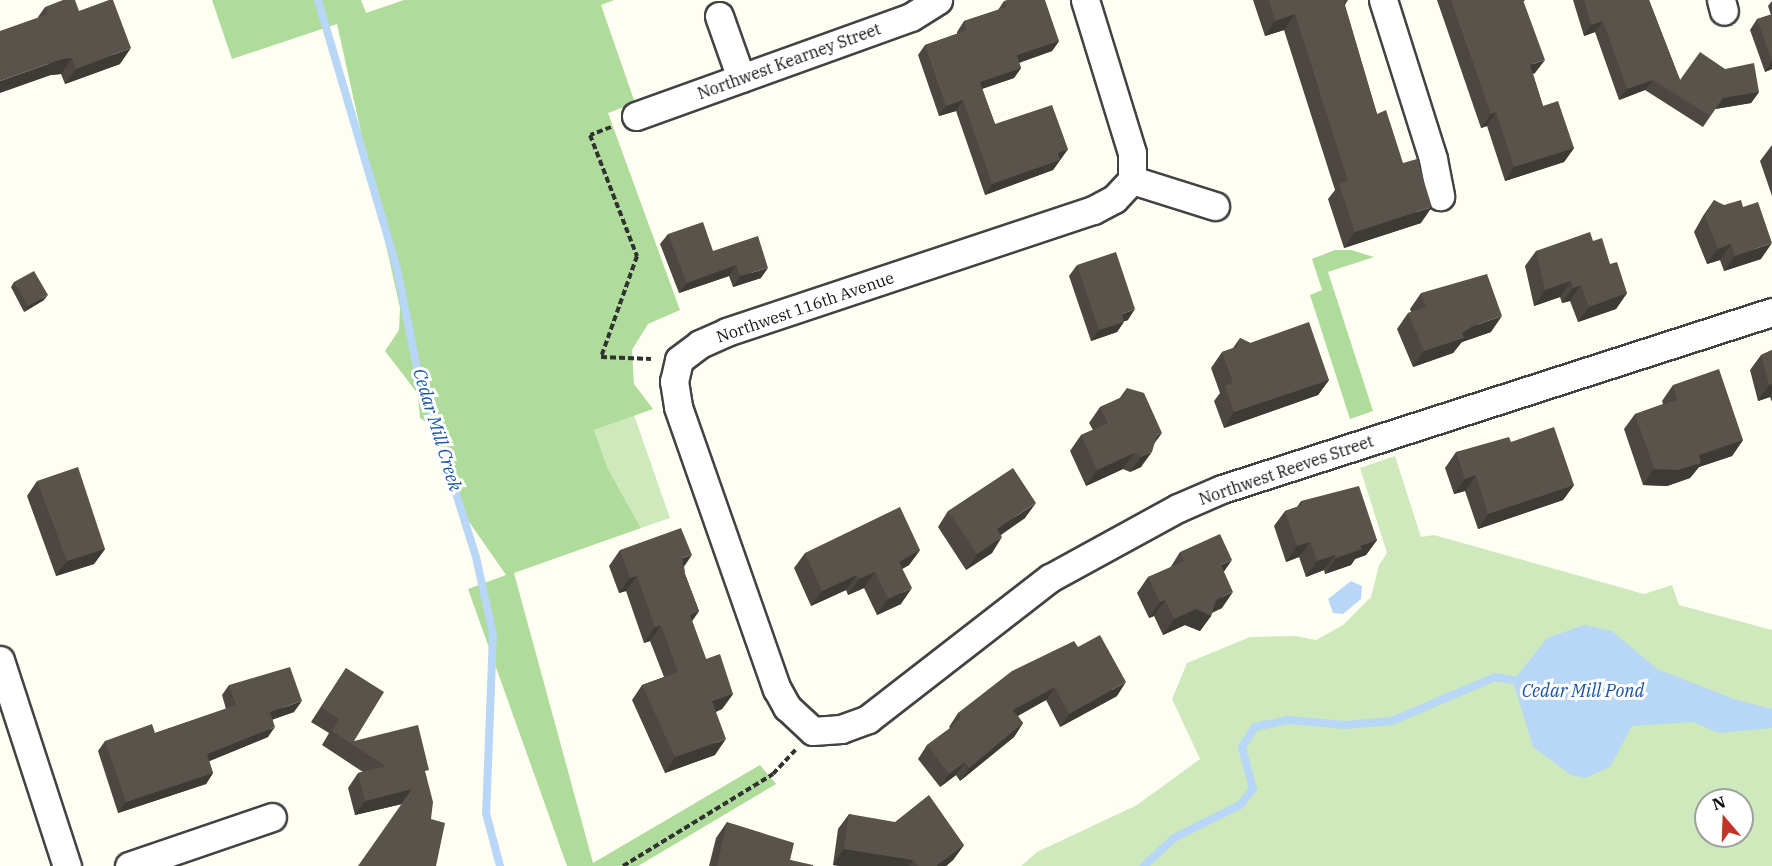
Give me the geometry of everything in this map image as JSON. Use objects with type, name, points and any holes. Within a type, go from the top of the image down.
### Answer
[{"type":"street","name":"Northwest Kearney Street","points":[[636,117],[911,17],[938,0]]},
{"type":"street","points":[[1085,0],[1132,153],[1131,180],[1215,206]]},
{"type":"street","points":[[1383,0],[1433,159],[1440,196]]},
{"type":"street","points":[[719,16],[741,78]]},
{"type":"street","name":"Northwest 116th Avenue","points":[[679,360],[700,344],[727,332],[1093,210],[1114,199],[1131,180]]},
{"type":"street","name":"Northwest Reeves Street","points":[[813,731],[842,729],[868,719],[1050,578],[1178,508],[1234,486],[1772,312]]},
{"type":"street","points":[[679,360],[674,381],[678,407],[777,689],[787,707],[813,731]]},
{"type":"street","points":[[0,660],[67,866]]},
{"type":"street","points":[[129,866],[272,817]]},
{"type":"path","points":[[636,117],[590,135],[637,256],[601,357],[679,360]]},
{"type":"path","points":[[623,866],[773,774],[813,731]]},
{"type":"green space","points":[[212,0],[361,0],[366,13],[404,0],[614,0],[601,5],[635,103],[608,113],[680,310],[648,324],[632,350],[634,384],[653,409],[594,430],[608,469],[641,528],[514,573],[593,863],[760,765],[776,784],[638,866],[567,866],[468,589],[506,575],[463,513],[441,463],[444,434],[420,418],[418,394],[385,351],[399,330],[400,308],[337,24],[232,59]]},
{"type":"green space","points":[[1335,250],[1351,250],[1374,257],[1328,272],[1373,411],[1350,419],[1310,295],[1322,290],[1312,259]]},
{"type":"green space","points":[[634,415],[670,518],[641,528],[608,469],[594,430]]},
{"type":"green space","points":[[1395,456],[1421,537],[1434,535],[1644,594],[1672,585],[1679,605],[1772,630],[1772,866],[1021,866],[1037,852],[1137,805],[1200,759],[1172,699],[1187,663],[1250,637],[1296,636],[1316,640],[1343,625],[1371,597],[1379,565],[1387,553],[1360,468]]},
{"type":"water","points":[[1351,581],[1362,586],[1361,599],[1343,614],[1333,613],[1328,599]]},
{"type":"water","name":"Cedar Mill Pond","points":[[1584,625],[1612,631],[1657,669],[1734,699],[1772,709],[1772,728],[1719,733],[1693,722],[1632,726],[1610,767],[1585,778],[1571,775],[1533,747],[1513,681],[1547,638]]},
{"type":"building","points":[[63,0],[75,0],[79,11],[113,0],[131,48],[76,69],[72,58],[62,59],[0,81],[0,31],[48,14],[45,7]]},
{"type":"building","points":[[1045,0],[1059,41],[1017,55],[1021,68],[980,82],[995,124],[1052,105],[1068,149],[1058,153],[1060,160],[992,184],[963,100],[946,106],[925,45],[967,30],[964,21],[1006,7],[1004,1]]},
{"type":"building","points":[[1269,0],[1343,0],[1377,114],[1386,110],[1403,163],[1417,159],[1432,207],[1355,232],[1339,184],[1348,181],[1295,14],[1275,21]]},
{"type":"building","points":[[1451,0],[1523,0],[1545,60],[1530,65],[1543,106],[1558,101],[1574,148],[1514,167],[1496,112],[1491,114]]},
{"type":"building","points":[[1584,0],[1649,0],[1680,80],[1700,52],[1725,69],[1754,63],[1759,92],[1723,98],[1710,116],[1653,80],[1627,89],[1603,21],[1591,25]]},
{"type":"building","points":[[1772,14],[1772,61],[1757,19]]},
{"type":"building","points":[[1714,200],[1724,205],[1741,200],[1743,207],[1758,202],[1772,243],[1735,256],[1731,244],[1718,249],[1705,216]]},
{"type":"building","points":[[703,222],[713,251],[758,236],[768,268],[740,276],[736,265],[687,283],[668,234]]},
{"type":"building","points":[[1590,232],[1593,241],[1602,238],[1610,264],[1617,262],[1627,293],[1589,307],[1581,285],[1573,288],[1571,281],[1545,290],[1536,251]]},
{"type":"building","points":[[1116,252],[1135,309],[1122,314],[1124,322],[1099,330],[1077,265]]},
{"type":"building","points":[[34,271],[48,295],[28,306],[14,282]]},
{"type":"building","points":[[1487,274],[1502,316],[1473,326],[1462,333],[1464,338],[1424,351],[1408,313],[1426,307],[1421,293]]},
{"type":"building","points":[[1309,322],[1329,380],[1234,412],[1225,386],[1233,383],[1222,352],[1237,347],[1240,338],[1250,343]]},
{"type":"building","points":[[1772,350],[1772,384],[1769,385],[1761,355]]},
{"type":"building","points":[[1719,369],[1743,440],[1699,455],[1701,463],[1678,470],[1654,469],[1635,414],[1677,400],[1673,385]]},
{"type":"building","points":[[1127,388],[1144,393],[1162,433],[1157,435],[1152,452],[1141,457],[1134,453],[1097,470],[1081,435],[1108,423],[1100,407],[1124,396]]},
{"type":"building","points":[[1554,427],[1574,485],[1488,514],[1476,475],[1465,479],[1456,452],[1509,437],[1511,442]]},
{"type":"building","points":[[78,467],[105,549],[67,561],[37,481]]},
{"type":"building","points":[[1013,468],[1036,503],[997,529],[1002,537],[977,554],[948,511]]},
{"type":"building","points":[[1359,486],[1377,540],[1360,546],[1362,549],[1336,558],[1335,555],[1317,561],[1310,542],[1297,546],[1285,511],[1302,505],[1301,501]]},
{"type":"building","points":[[900,507],[920,550],[899,562],[912,588],[888,599],[875,572],[859,579],[857,575],[822,591],[805,553]]},
{"type":"building","points":[[681,528],[692,555],[682,558],[685,574],[699,611],[690,615],[706,659],[720,654],[733,694],[712,701],[726,739],[675,757],[642,685],[678,672],[661,625],[655,627],[637,576],[630,578],[620,550]]},
{"type":"building","points":[[1220,534],[1232,560],[1221,565],[1233,592],[1216,600],[1211,616],[1196,609],[1174,619],[1165,600],[1160,602],[1148,577],[1184,561],[1180,552]]},
{"type":"building","points":[[1100,635],[1126,682],[1069,714],[1055,687],[1013,710],[1023,723],[969,768],[965,762],[949,774],[927,745],[952,727],[961,717],[958,713],[1012,671],[1074,641],[1078,647]]},
{"type":"building","points":[[290,667],[302,701],[270,712],[275,727],[207,754],[213,773],[126,802],[105,741],[152,724],[155,733],[236,705],[229,685]]},
{"type":"building","points":[[346,668],[384,692],[354,741],[418,725],[429,770],[425,771],[433,802],[431,819],[445,823],[436,866],[358,866],[412,789],[365,801],[358,773],[386,766],[332,731],[339,719],[321,707]]},
{"type":"building","points":[[929,795],[964,845],[936,866],[918,866],[913,860],[844,849],[849,814],[895,822]]},
{"type":"building","points":[[727,822],[794,843],[790,860],[813,866],[717,866]]},
{"type":"waterway","name":"Cedar Mill Creek","points":[[318,0],[397,269],[418,372],[476,557],[493,634],[486,813],[500,866]]},
{"type":"waterway","name":"Cedar Mill Creek","points":[[1144,866],[1174,838],[1240,805],[1253,789],[1242,747],[1255,727],[1289,720],[1346,725],[1392,721],[1495,677],[1524,682]]}]
